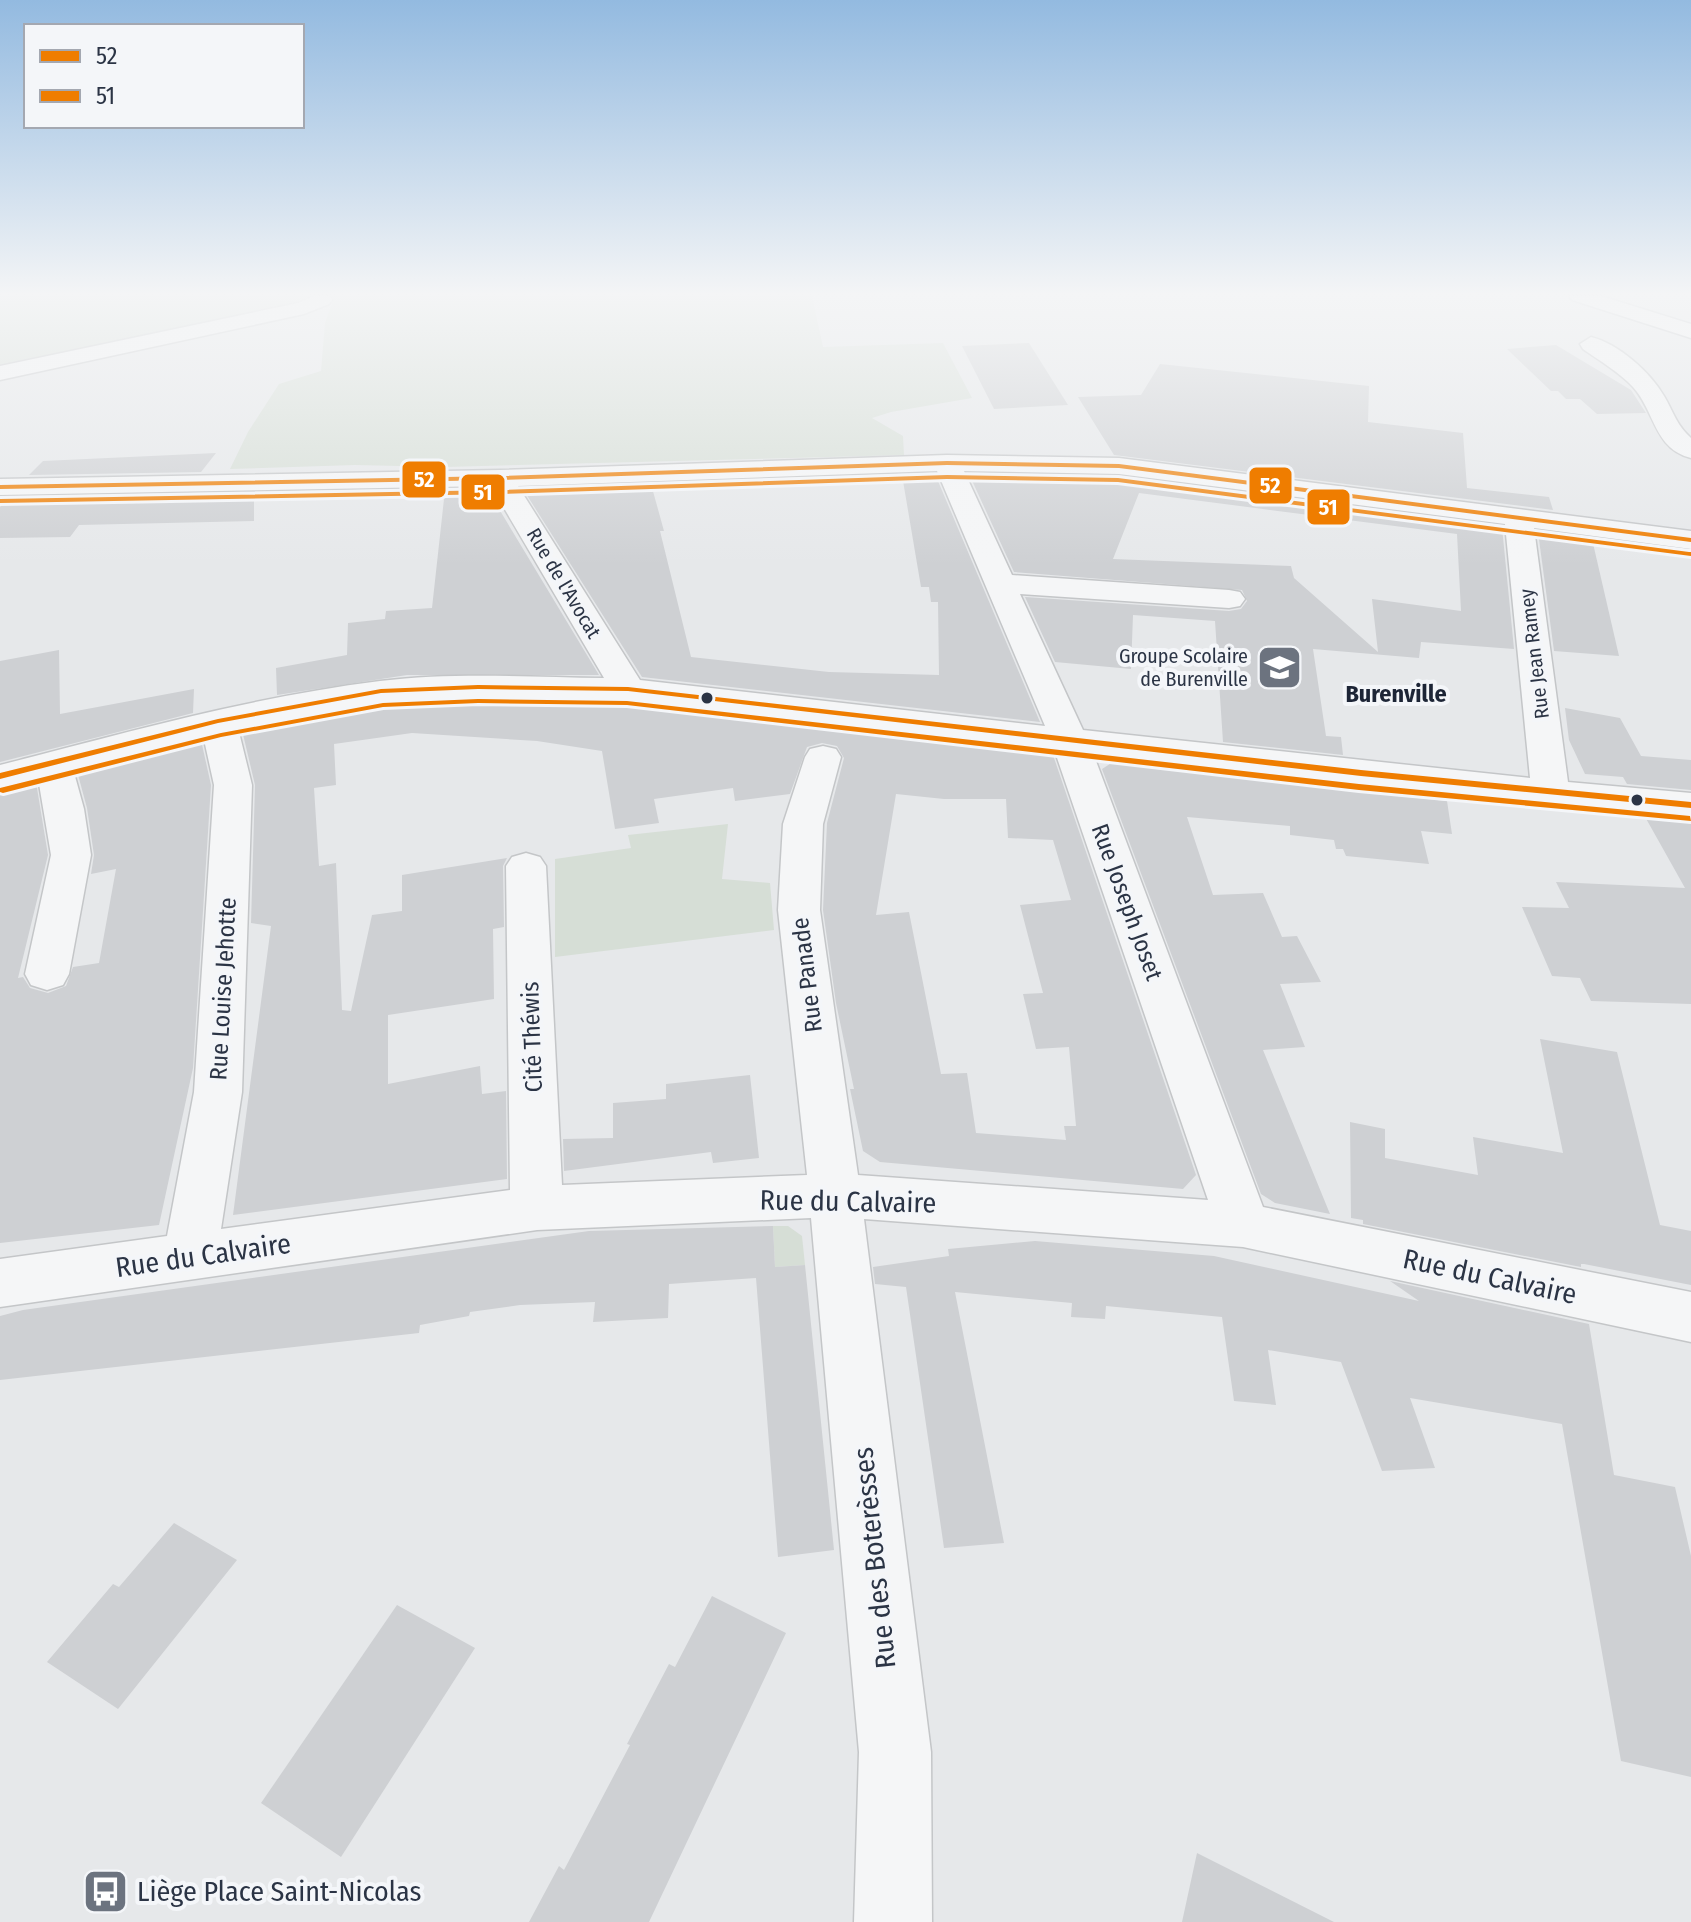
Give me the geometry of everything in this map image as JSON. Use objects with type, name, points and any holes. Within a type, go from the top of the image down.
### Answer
[{"type":"street","points":[[1645,386],[1666,430],[1686,445]]},
{"type":"street","points":[[0,487],[420,477],[500,478],[947,463],[1119,466],[1691,540]]},
{"type":"street","name":"Rue Joseph Joset","points":[[947,463],[1070,741],[1243,1225]]},
{"type":"street","name":"Rue de l'Avocat","points":[[500,478],[628,689]]},
{"type":"street","name":"Rue Jean Ramey","points":[[1518,517],[1550,791]]},
{"type":"street","points":[[1000,583],[1229,599]]},
{"type":"street","points":[[0,776],[218,721],[381,691],[478,687],[628,689],[1070,741],[1691,805]]},
{"type":"street","name":"Rue Louise Jehotte","points":[[190,1257],[219,1077],[233,785],[218,721]]},
{"type":"street","name":"Rue Panade","points":[[823,757],[803,824],[799,910],[835,1195]]},
{"type":"street","points":[[47,974],[71,855],[65,809],[53,763]]},
{"type":"street","name":"Cité Théwis","points":[[526,866],[537,1208]]},
{"type":"street","name":"Rue du Calvaire","points":[[0,1283],[537,1208],[835,1195],[1243,1225],[1691,1317]]},
{"type":"street","name":"Rue des Boterèsses","points":[[835,1195],[895,1752],[893,1922]]},
{"type":"shaded area","points":[[278,386],[966,386],[972,398],[872,418],[903,436],[904,455],[445,467],[355,465],[230,469],[248,432]]},
{"type":"shaded area","points":[[728,824],[722,879],[770,883],[774,930],[555,957],[555,859],[631,848],[628,835]]},
{"type":"shaded area","points":[[773,1226],[788,1226],[802,1236],[805,1265],[775,1267]]},
{"type":"building","points":[[982,386],[1056,386],[1068,405],[994,409]]},
{"type":"building","points":[[1147,386],[1369,386],[1368,422],[1463,433],[1467,488],[1549,497],[1553,510],[1114,455],[1078,397],[1141,395]]},
{"type":"building","points":[[1545,386],[1624,386],[1631,390],[1646,413],[1597,414],[1580,399],[1566,399],[1558,391],[1551,391]]},
{"type":"building","points":[[216,453],[201,472],[29,475],[43,461]]},
{"type":"building","points":[[935,474],[1040,722],[642,677],[523,489],[651,484],[691,657],[829,672],[939,675],[938,602],[931,602],[929,587],[921,587],[902,475]]},
{"type":"building","points":[[969,474],[1119,477],[1502,527],[1514,649],[1421,642],[1419,658],[1313,649],[1326,736],[1341,737],[1343,755],[1223,742],[1215,621],[1133,615],[1131,669],[1055,662],[1025,597],[1229,611],[1241,609],[1247,601],[1242,590],[1014,572]],"holes":[[[1139,493],[1457,534],[1461,611],[1372,599],[1378,652],[1294,578],[1291,566],[1113,559]]]},
{"type":"building","points":[[487,489],[599,675],[407,675],[277,695],[276,668],[347,655],[348,623],[385,619],[386,611],[432,608],[445,490]]},
{"type":"building","points":[[254,494],[254,521],[79,525],[70,537],[0,538],[0,507],[8,498]]},
{"type":"building","points":[[1538,532],[1592,539],[1619,656],[1554,651]]},
{"type":"building","points":[[59,650],[60,714],[194,689],[193,713],[0,762],[0,661]]},
{"type":"building","points":[[478,700],[628,702],[1052,752],[1196,1175],[1183,1189],[880,1162],[863,1151],[850,1089],[854,1089],[836,1003],[823,910],[827,823],[844,758],[837,746],[822,743],[807,747],[790,794],[735,801],[733,788],[654,799],[659,823],[615,829],[602,751],[537,741],[412,733],[334,744],[336,785],[314,788],[319,866],[336,863],[342,1010],[351,1011],[372,915],[402,911],[402,875],[507,858],[503,866],[504,927],[493,929],[494,999],[388,1015],[388,1084],[480,1066],[482,1094],[506,1091],[507,1179],[233,1215],[271,926],[251,923],[255,785],[242,730],[381,704]],"holes":[[[896,794],[944,799],[1006,799],[1008,838],[1053,840],[1071,900],[1020,905],[1043,993],[1023,994],[1036,1049],[1069,1047],[1076,1126],[1064,1126],[1066,1140],[976,1133],[967,1073],[941,1074],[909,912],[876,915]]]},
{"type":"building","points":[[1565,708],[1620,718],[1641,756],[1691,760],[1691,790],[1627,784],[1623,777],[1585,774],[1569,740]]},
{"type":"building","points":[[201,740],[211,785],[193,1068],[159,1225],[0,1243],[0,790],[36,782],[48,855],[18,978],[23,977],[30,988],[48,993],[66,986],[73,967],[99,963],[116,869],[91,874],[94,855],[87,808],[77,771]]},
{"type":"building","points":[[1113,762],[1347,785],[1347,791],[1447,801],[1452,834],[1421,831],[1429,864],[1346,856],[1343,849],[1336,849],[1334,840],[1290,835],[1290,826],[1187,817],[1213,895],[1263,893],[1282,937],[1297,936],[1321,982],[1280,984],[1305,1047],[1263,1050],[1330,1214],[1275,1203],[1261,1194],[1102,769]]},
{"type":"building","points":[[1644,815],[1691,820],[1691,1004],[1591,1001],[1580,978],[1552,976],[1522,907],[1569,908],[1556,882],[1685,888]]},
{"type":"building","points":[[1540,1039],[1617,1052],[1660,1225],[1691,1231],[1691,1285],[1584,1264],[1581,1267],[1363,1224],[1363,1220],[1351,1218],[1350,1122],[1385,1129],[1385,1158],[1478,1175],[1473,1137],[1563,1153]]},
{"type":"building","points":[[750,1075],[759,1158],[713,1163],[711,1152],[564,1171],[563,1139],[613,1138],[613,1103],[666,1099],[666,1084]]},
{"type":"building","points":[[773,1226],[775,1267],[805,1265],[834,1550],[778,1557],[756,1278],[669,1284],[668,1318],[593,1322],[595,1302],[520,1305],[470,1312],[469,1316],[420,1325],[419,1333],[0,1380],[0,1316],[23,1310],[589,1231]]},
{"type":"building","points":[[1035,1241],[1214,1256],[1419,1301],[1390,1281],[1589,1324],[1614,1475],[1675,1487],[1691,1556],[1691,1777],[1621,1761],[1562,1424],[1410,1398],[1435,1468],[1382,1471],[1341,1362],[1268,1350],[1276,1405],[1234,1401],[1222,1317],[1106,1306],[1105,1319],[1071,1317],[1072,1303],[955,1292],[1004,1543],[944,1548],[906,1287],[875,1284],[873,1267],[949,1256],[948,1249]]},
{"type":"building","points":[[174,1523],[237,1560],[118,1709],[47,1662],[113,1584],[119,1587]]},
{"type":"building","points":[[712,1596],[786,1633],[649,1922],[529,1922],[559,1866],[564,1870],[669,1664],[675,1667]]},
{"type":"building","points":[[397,1605],[475,1648],[341,1857],[261,1803]]},
{"type":"building","points":[[1197,1853],[1334,1922],[1182,1922]]},
{"type":"transit line","name":"52","points":[[0,487],[500,478],[947,463],[1119,466],[1691,540]]},
{"type":"transit line","name":"51","points":[[0,501],[500,492],[947,477],[1118,480],[1689,554]]},
{"type":"transit line","name":"52","points":[[0,776],[218,721],[381,691],[478,687],[628,689],[1361,773],[1691,805]]},
{"type":"transit line","name":"51","points":[[3,790],[221,735],[383,705],[478,701],[627,703],[1359,787],[1690,819]]},
{"type":"place","name":"Groupe Scolaire de Burenville","points":[[1279,668]]},
{"type":"place","name":"Liège Place Saint-Nicolas","points":[[106,1891]]},
{"type":"district","name":"Burenville","points":[[1396,694]]}]
